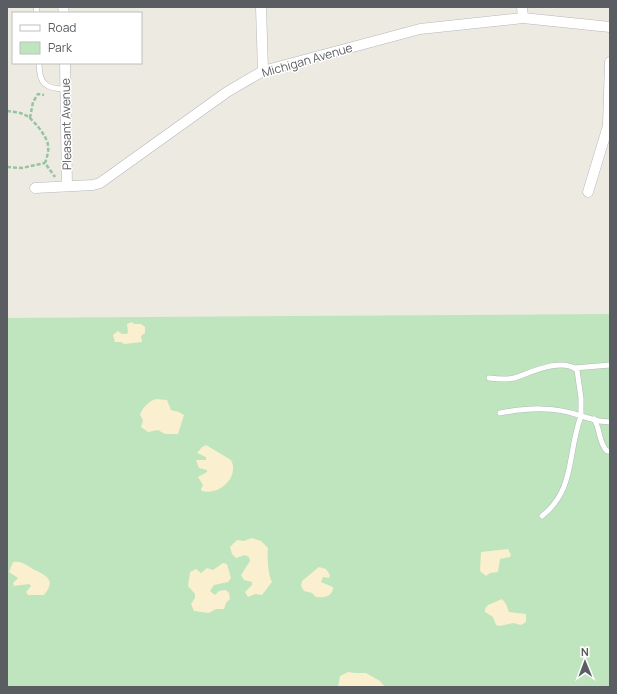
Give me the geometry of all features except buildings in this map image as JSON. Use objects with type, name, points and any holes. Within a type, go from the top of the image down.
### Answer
[{"type":"street","points":[[261,7],[263,71]]},
{"type":"street","points":[[522,7],[523,18]]},
{"type":"street","name":"Michigan Avenue","points":[[35,188],[93,185],[100,183],[227,92],[263,71],[420,29],[523,18],[610,27]]},
{"type":"street","points":[[588,192],[608,126],[610,62]]},
{"type":"street","name":"Pleasant Avenue","points":[[63,186],[65,64]]},
{"type":"lane","points":[[39,64],[39,77],[44,84],[51,87],[65,89]]},
{"type":"lane","points":[[489,378],[514,378],[545,367],[560,366],[574,368],[610,365]]},
{"type":"lane","points":[[542,516],[559,499],[571,469],[577,427],[581,416],[580,386],[576,370],[574,368]]},
{"type":"lane","points":[[500,413],[519,409],[546,409],[572,413],[594,420],[610,422]]},
{"type":"lane","points":[[594,420],[598,426],[602,446],[607,451],[610,451]]},
{"type":"path","points":[[30,118],[33,102],[38,94],[45,95],[51,87]]},
{"type":"path","points":[[7,111],[23,114],[30,118],[48,143],[48,153],[45,163]]},
{"type":"path","points":[[45,163],[63,186]]},
{"type":"path","points":[[7,167],[22,168],[45,163]]},
{"type":"green space","points":[[610,314],[610,687],[7,687],[7,318]]},
{"type":"sand","points":[[132,322],[134,324],[141,324],[145,327],[145,333],[141,336],[142,342],[124,344],[121,342],[115,342],[113,335],[118,331],[122,334],[127,334],[127,324]]},
{"type":"sand","points":[[156,399],[167,400],[171,410],[184,415],[178,434],[165,434],[158,430],[148,432],[141,427],[143,420],[140,415],[141,412],[148,403]]},
{"type":"sand","points":[[206,445],[231,460],[233,466],[233,473],[226,484],[215,491],[208,492],[202,491],[201,489],[203,485],[198,477],[207,472],[207,470],[199,468],[196,460],[206,460],[206,457],[197,453]]},
{"type":"sand","points":[[252,538],[261,541],[268,548],[269,570],[272,582],[262,595],[255,594],[248,597],[245,592],[252,585],[252,582],[244,580],[241,575],[250,561],[249,557],[245,555],[236,558],[232,554],[230,547],[237,540],[244,541]]},
{"type":"sand","points":[[508,549],[511,555],[510,557],[500,559],[498,572],[490,573],[486,576],[480,571],[481,552]]},
{"type":"sand","points":[[13,562],[23,563],[41,573],[49,580],[49,587],[44,595],[28,595],[26,592],[31,586],[29,584],[14,586],[13,583],[18,578],[9,572]]},
{"type":"sand","points":[[223,563],[227,564],[231,578],[228,582],[214,585],[210,591],[215,595],[219,591],[226,590],[229,593],[230,599],[226,603],[224,609],[216,609],[209,613],[194,611],[191,604],[195,598],[195,594],[188,586],[190,572],[196,569],[201,573],[207,568],[213,570]]},
{"type":"sand","points":[[319,567],[326,569],[330,575],[329,578],[323,577],[321,582],[333,587],[331,594],[324,597],[316,597],[312,593],[304,591],[301,586],[302,581]]},
{"type":"sand","points":[[502,599],[509,612],[526,614],[526,622],[521,625],[513,623],[500,626],[496,625],[493,617],[485,612],[485,609],[488,605]]},
{"type":"sand","points":[[348,672],[366,673],[380,681],[385,687],[338,687],[340,676]]}]
